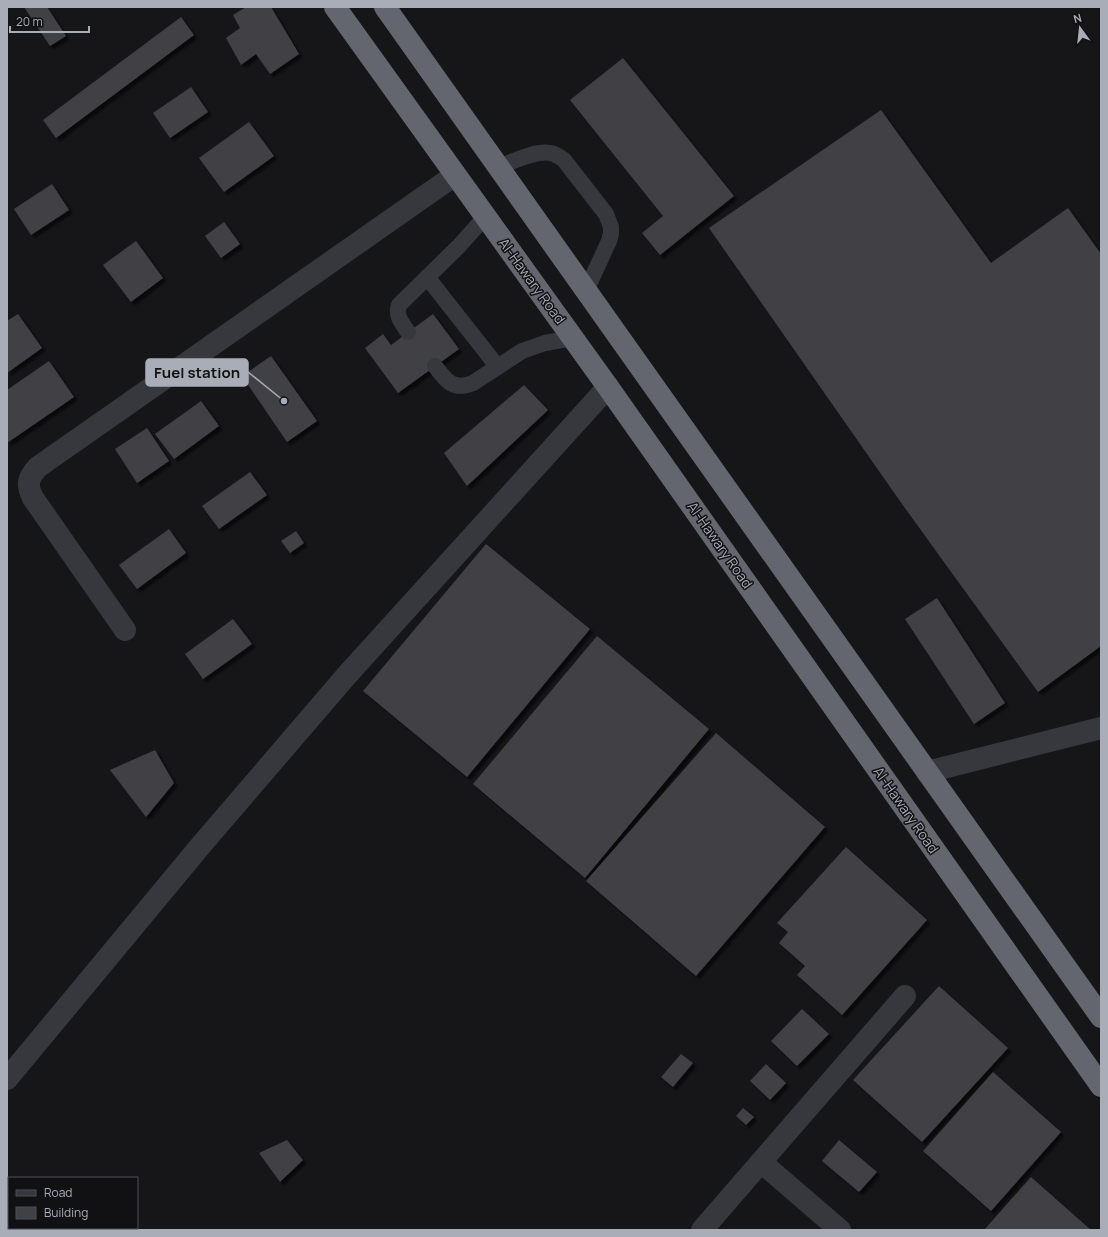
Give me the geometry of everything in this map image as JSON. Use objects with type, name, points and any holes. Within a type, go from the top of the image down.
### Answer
[{"type":"highway","name":"Al-Hawary Road","points":[[335,7],[608,386],[1101,1086]]},
{"type":"highway","points":[[385,7],[1101,1017]]},
{"type":"street","points":[[125,630],[33,498],[28,482],[31,475],[44,462],[456,175]]},
{"type":"street","points":[[7,1079],[202,844],[347,676],[608,386]]},
{"type":"street","points":[[927,772],[1101,728]]},
{"type":"street","points":[[702,1230],[905,996]]},
{"type":"street","points":[[761,1162],[840,1230]]},
{"type":"lane","points":[[498,167],[543,152],[558,156],[564,160],[606,214],[611,227],[610,241],[586,291]]},
{"type":"lane","points":[[408,332],[399,319],[398,310],[402,300],[427,278],[485,217]]},
{"type":"lane","points":[[427,278],[497,366]]},
{"type":"lane","points":[[435,366],[450,384],[465,386],[473,383],[497,366],[533,346],[573,338]]},
{"type":"building","points":[[24,7],[47,7],[66,36],[50,46]]},
{"type":"building","points":[[246,7],[271,7],[299,54],[270,74],[256,54],[241,65],[226,38],[240,28],[233,15]]},
{"type":"building","points":[[181,17],[194,35],[56,138],[43,120]]},
{"type":"building","points":[[623,58],[734,196],[660,255],[642,233],[663,216],[570,100]]},
{"type":"building","points":[[191,87],[208,112],[170,138],[153,113]]},
{"type":"building","points":[[881,110],[991,263],[1068,208],[1101,254],[1101,646],[1038,692],[902,504],[709,228]]},
{"type":"building","points":[[249,122],[274,156],[224,192],[199,158]]},
{"type":"building","points":[[52,184],[69,210],[31,235],[14,209]]},
{"type":"building","points":[[224,222],[240,244],[221,258],[205,236]]},
{"type":"building","points":[[136,241],[163,278],[131,302],[103,265]]},
{"type":"building","points":[[18,314],[42,348],[7,373],[7,321]]},
{"type":"building","points":[[433,314],[459,349],[398,393],[365,348],[383,334],[391,345]]},
{"type":"building","points":[[271,356],[317,421],[287,442],[242,376]]},
{"type":"building","points":[[49,361],[74,397],[7,443],[7,390]]},
{"type":"building","points":[[524,385],[548,410],[467,486],[444,453]]},
{"type":"building","points":[[201,401],[219,426],[174,459],[155,434]]},
{"type":"building","points":[[147,428],[169,461],[137,483],[115,449]]},
{"type":"building","points":[[250,472],[267,495],[219,529],[202,506]]},
{"type":"building","points":[[169,529],[186,553],[137,589],[119,565]]},
{"type":"building","points":[[296,531],[304,543],[290,553],[281,541]]},
{"type":"building","points":[[486,544],[590,629],[467,777],[363,691]]},
{"type":"building","points":[[937,598],[1005,703],[974,724],[905,619]]},
{"type":"building","points":[[233,619],[252,644],[203,679],[185,654]]},
{"type":"building","points":[[597,636],[709,729],[585,878],[473,784]]},
{"type":"building","points":[[716,733],[825,827],[696,976],[586,881]]},
{"type":"building","points":[[155,750],[174,783],[146,817],[110,770]]},
{"type":"building","points":[[846,847],[927,920],[842,1015],[797,975],[805,966],[779,943],[788,932],[777,923]]},
{"type":"building","points":[[939,986],[1008,1048],[922,1142],[853,1080]]},
{"type":"building","points":[[802,1009],[829,1034],[797,1066],[771,1041]]},
{"type":"building","points":[[681,1054],[693,1063],[673,1087],[661,1077]]},
{"type":"building","points":[[766,1064],[786,1083],[770,1100],[750,1081]]},
{"type":"building","points":[[993,1072],[1061,1132],[991,1211],[923,1151]]},
{"type":"building","points":[[743,1108],[754,1117],[746,1125],[736,1116]]},
{"type":"building","points":[[287,1140],[303,1160],[280,1182],[259,1153]]},
{"type":"building","points":[[839,1140],[877,1172],[859,1192],[822,1161]]},
{"type":"building","points":[[1031,1177],[1091,1230],[984,1230]]},
{"type":"place","name":"Fuel station","points":[[284,401]]}]
